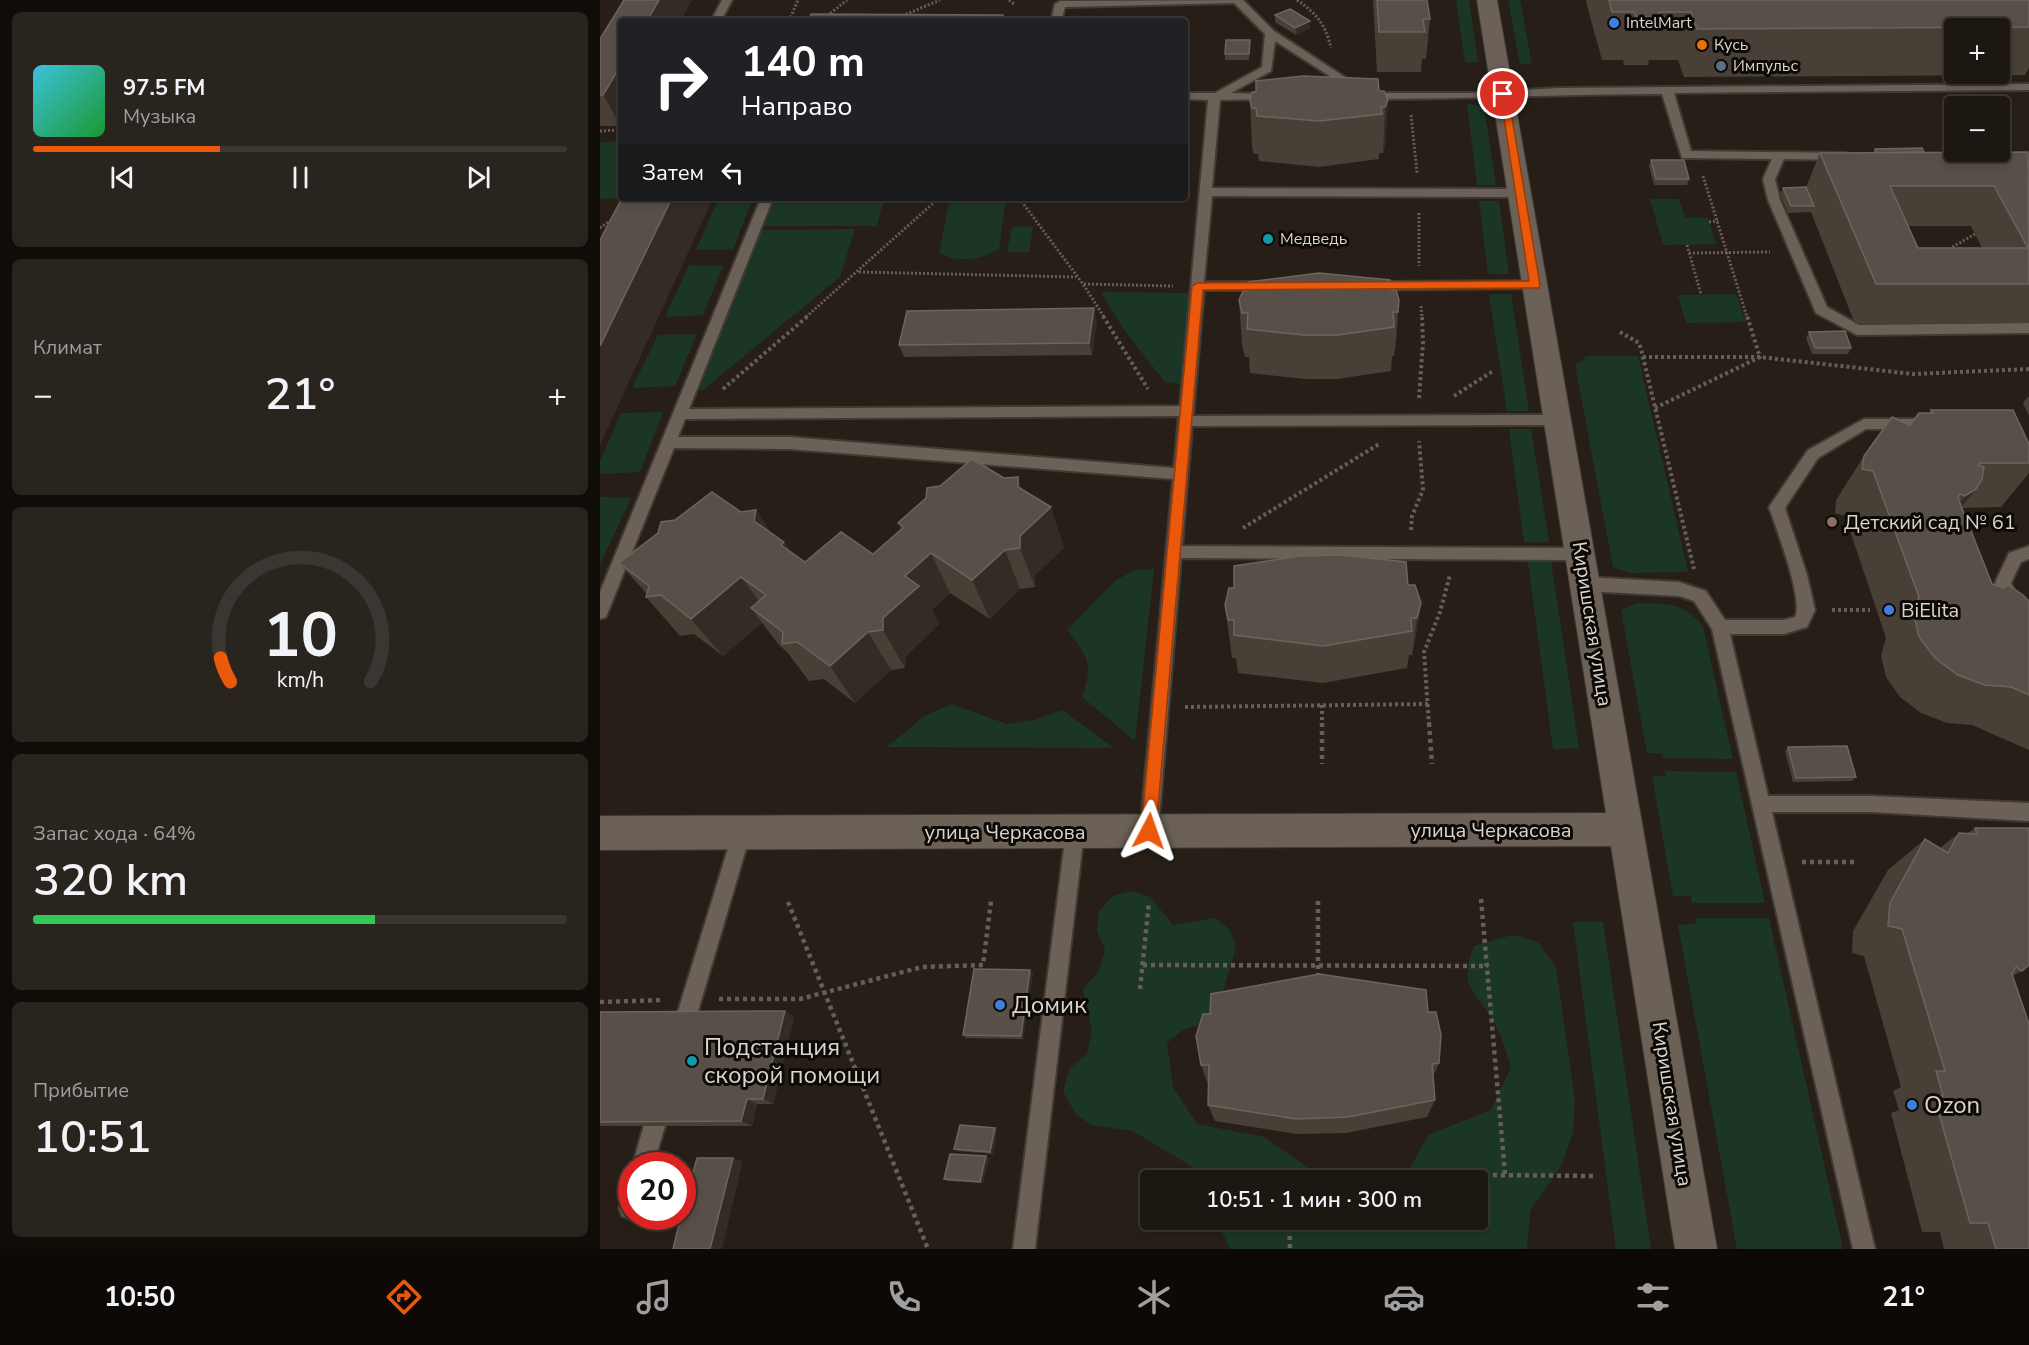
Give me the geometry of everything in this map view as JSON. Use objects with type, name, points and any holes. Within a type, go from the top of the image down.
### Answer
[{"type":"street","name":"Киришская улица","points":[[1488,0],[1696,1249]]},
{"type":"street","name":"улица Черкасова","points":[[600,833],[1626,829]]},
{"type":"lane","points":[[718,18],[727,0]]},
{"type":"lane","points":[[1057,18],[1060,4],[1238,1],[1270,33],[1336,78],[1370,96]]},
{"type":"lane","points":[[1214,98],[1267,69],[1270,33]]},
{"type":"lane","points":[[1348,96],[1560,91],[2029,87]]},
{"type":"lane","points":[[1666,90],[1686,155],[1860,155]]},
{"type":"lane","points":[[1188,96],[1281,97]]},
{"type":"lane","points":[[1149,831],[1214,98]]},
{"type":"lane","points":[[1780,156],[1769,179],[1774,200],[1821,310],[1857,330],[2029,328]]},
{"type":"lane","points":[[1206,192],[1520,194]]},
{"type":"lane","points":[[600,612],[669,442],[688,414],[766,201]]},
{"type":"lane","points":[[1350,286],[1535,285]]},
{"type":"lane","points":[[1197,286],[1280,286]]},
{"type":"lane","points":[[688,414],[1161,411],[1186,416],[1557,420]]},
{"type":"lane","points":[[1720,627],[1784,627],[1801,622],[1807,610],[1778,507],[1813,454],[1864,424],[1948,424]]},
{"type":"lane","points":[[669,442],[789,443],[1180,474]]},
{"type":"lane","points":[[1173,552],[1580,554]]},
{"type":"lane","points":[[2029,552],[2015,558],[2003,583],[2022,626],[2029,631]]},
{"type":"lane","points":[[1585,584],[1679,589],[1700,596],[1720,627],[1864,1249]]},
{"type":"lane","points":[[1760,804],[1871,804],[2029,812]]},
{"type":"lane","points":[[1024,1249],[1075,831]]},
{"type":"lane","points":[[686,1018],[742,832]]},
{"type":"lane","points":[[646,1152],[654,1126]]},
{"type":"path","points":[[790,18],[798,0]]},
{"type":"path","points":[[825,18],[847,0]]},
{"type":"path","points":[[900,17],[940,0]]},
{"type":"path","points":[[1009,0],[1014,4]]},
{"type":"path","points":[[1297,0],[1314,12],[1328,30],[1336,78]]},
{"type":"path","points":[[1409,96],[1419,194],[1419,286],[1423,342],[1417,420],[1423,490],[1412,516],[1410,554]]},
{"type":"path","points":[[600,131],[618,130]]},
{"type":"path","points":[[1697,155],[1760,357]]},
{"type":"path","points":[[688,414],[859,272],[936,201]]},
{"type":"path","points":[[1021,201],[1083,284],[1161,411]]},
{"type":"path","points":[[600,228],[615,216]]},
{"type":"path","points":[[1709,222],[1718,221]]},
{"type":"path","points":[[1946,251],[1975,234]]},
{"type":"path","points":[[1687,245],[1701,294]]},
{"type":"path","points":[[1689,252],[1772,252]]},
{"type":"path","points":[[859,272],[1077,277]]},
{"type":"path","points":[[1083,284],[1197,286]]},
{"type":"path","points":[[1620,332],[1639,343],[1700,596]]},
{"type":"path","points":[[1643,357],[1760,357],[1913,374],[2029,369]]},
{"type":"path","points":[[1655,408],[1760,357]]},
{"type":"path","points":[[1204,552],[1493,371]]},
{"type":"path","points":[[1432,764],[1424,652],[1440,612],[1451,568]]},
{"type":"path","points":[[1807,610],[1870,610]]},
{"type":"path","points":[[1160,708],[1428,704]]},
{"type":"path","points":[[1322,705],[1322,764]]},
{"type":"path","points":[[1801,862],[1858,862]]},
{"type":"path","points":[[1481,899],[1505,1174]]},
{"type":"path","points":[[600,1002],[800,999],[922,967],[983,965],[990,901]]},
{"type":"path","points":[[1318,901],[1318,986]]},
{"type":"path","points":[[788,902],[928,1249]]},
{"type":"path","points":[[1140,989],[1149,902]]},
{"type":"path","points":[[1143,965],[1488,966]]},
{"type":"path","points":[[1488,1174],[1593,1176]]},
{"type":"path","points":[[1289,1230],[1290,1249]]},
{"type":"green space","points":[[1456,0],[1469,0],[1478,62],[1465,62]]},
{"type":"green space","points":[[1508,0],[1520,0],[1532,64],[1520,64]]},
{"type":"green space","points":[[1467,103],[1484,107],[1496,185],[1477,185]]},
{"type":"green space","points":[[618,141],[618,198],[600,199],[600,142]]},
{"type":"green space","points":[[1650,199],[1679,199],[1685,218],[1708,218],[1716,244],[1663,245]]},
{"type":"green space","points":[[774,201],[884,201],[877,226],[763,226]]},
{"type":"green space","points":[[949,201],[1006,201],[999,249],[985,256],[969,259],[953,258],[939,252]]},
{"type":"green space","points":[[1479,201],[1499,201],[1509,274],[1488,274]]},
{"type":"green space","points":[[717,202],[751,203],[733,249],[696,250]]},
{"type":"green space","points":[[1033,226],[1029,252],[1007,252],[1012,227]]},
{"type":"green space","points":[[855,229],[840,277],[703,390],[695,389],[762,230]]},
{"type":"green space","points":[[689,265],[723,266],[703,315],[665,317]]},
{"type":"green space","points":[[1101,292],[1191,293],[1183,384],[1165,382],[1122,327]]},
{"type":"green space","points":[[1489,294],[1511,294],[1529,411],[1507,411]]},
{"type":"green space","points":[[1736,294],[1746,322],[1686,323],[1678,295]]},
{"type":"green space","points":[[697,334],[675,386],[632,388],[658,335]]},
{"type":"green space","points":[[1587,356],[1638,356],[1688,572],[1631,573],[1613,567],[1575,365]]},
{"type":"green space","points":[[663,412],[640,472],[600,474],[600,462],[621,413]]},
{"type":"green space","points":[[1509,429],[1531,429],[1549,542],[1524,542]]},
{"type":"green space","points":[[600,497],[631,498],[600,564]]},
{"type":"green space","points":[[1551,561],[1579,748],[1553,749],[1528,562]]},
{"type":"green space","points":[[1154,569],[1135,741],[1082,697],[1088,676],[1087,661],[1067,630],[1116,580],[1136,570]]},
{"type":"green space","points":[[1637,603],[1666,604],[1681,608],[1689,612],[1703,627],[1733,759],[1663,758],[1662,753],[1647,753],[1621,610]]},
{"type":"green space","points":[[951,704],[1007,724],[1034,720],[1062,710],[1114,748],[887,747],[923,717]]},
{"type":"green space","points":[[1665,771],[1736,772],[1765,903],[1692,903],[1691,896],[1673,896],[1652,776],[1666,776]]},
{"type":"green space","points":[[1132,891],[1150,897],[1173,925],[1216,918],[1230,930],[1236,947],[1219,1005],[1206,1023],[1184,1029],[1167,1043],[1173,1087],[1197,1124],[1264,1137],[1312,1170],[1193,1170],[1191,1166],[1133,1131],[1091,1125],[1075,1113],[1063,1091],[1070,1068],[1087,1054],[1092,1030],[1083,989],[1099,971],[1105,950],[1097,931],[1099,911],[1113,896]]},
{"type":"green space","points":[[1695,918],[1769,918],[1843,1249],[1737,1249],[1678,925],[1696,924]]},
{"type":"green space","points":[[1573,922],[1603,922],[1651,1249],[1616,1249]]},
{"type":"green space","points":[[1512,935],[1538,942],[1556,967],[1575,1101],[1573,1132],[1561,1166],[1530,1211],[1527,1249],[1230,1249],[1221,1230],[1488,1230],[1488,1170],[1409,1170],[1428,1135],[1491,1110],[1511,1067],[1497,1027],[1468,981],[1469,961],[1474,946]]},
{"type":"building","points":[[624,0],[659,0],[649,18],[618,18],[618,70],[603,95],[600,95],[600,39]]},
{"type":"building","points":[[1377,0],[1427,0],[1430,19],[1423,19],[1425,32],[1379,32]]},
{"type":"building","points":[[1609,0],[2029,0],[2029,27],[2010,27],[2010,18],[1944,18],[1944,28],[1697,29],[1691,12],[1659,12],[1660,17],[1636,17],[1634,12],[1612,12]]},
{"type":"building","points":[[1290,9],[1310,21],[1295,28],[1275,15]]},
{"type":"building","points":[[811,14],[1003,15],[1002,18],[809,18]]},
{"type":"building","points":[[1226,40],[1250,40],[1249,54],[1225,54]]},
{"type":"building","points":[[1303,76],[1378,79],[1379,91],[1384,91],[1388,100],[1385,107],[1381,107],[1382,114],[1319,121],[1257,116],[1256,108],[1252,108],[1250,101],[1252,92],[1256,92],[1256,81]]},
{"type":"building","points":[[1922,148],[1924,152],[1876,153],[1875,149]]},
{"type":"building","points":[[1944,152],[1944,162],[2010,162],[2010,152],[2028,152],[2029,284],[1876,284],[1820,153]],"holes":[[[1890,186],[1994,186],[2028,248],[1918,248]]]},
{"type":"building","points":[[1651,160],[1684,160],[1689,179],[1656,179]]},
{"type":"building","points":[[1806,187],[1814,206],[1791,206],[1783,188]]},
{"type":"building","points":[[620,201],[671,201],[600,346],[600,240]]},
{"type":"building","points":[[1319,273],[1390,280],[1391,290],[1396,290],[1399,300],[1398,312],[1393,312],[1394,327],[1338,335],[1304,335],[1247,329],[1248,313],[1242,313],[1239,300],[1243,291],[1248,291],[1248,282]]},
{"type":"building","points":[[1094,308],[1089,343],[899,345],[907,311]]},
{"type":"building","points":[[1845,331],[1851,348],[1815,348],[1809,332]]},
{"type":"building","points":[[1931,410],[2013,410],[2029,444],[2029,463],[1980,463],[1978,465],[1984,467],[1982,479],[1976,489],[1965,496],[1960,494],[1958,498],[1992,584],[2003,588],[2008,585],[2029,601],[2029,695],[2011,687],[1985,685],[1958,675],[1935,658],[1919,637],[1914,616],[1919,597],[1873,471],[1862,469],[1864,456],[1892,417],[1910,425],[1919,413],[1933,413]]},
{"type":"building","points":[[972,459],[1004,478],[1018,477],[1018,487],[1051,507],[1020,536],[1020,548],[1005,550],[972,580],[931,553],[905,576],[919,586],[883,618],[883,630],[868,632],[830,666],[797,642],[782,644],[783,632],[751,608],[766,595],[741,577],[691,619],[661,595],[646,597],[649,586],[619,563],[658,533],[661,522],[675,520],[712,492],[741,512],[756,510],[754,521],[784,542],[781,545],[805,562],[841,532],[873,554],[904,527],[898,523],[926,498],[927,488],[940,486]]},
{"type":"building","points":[[1340,555],[1406,562],[1408,585],[1415,585],[1421,603],[1417,618],[1411,618],[1412,631],[1323,646],[1234,635],[1234,620],[1228,620],[1225,605],[1229,588],[1234,588],[1234,566],[1300,556]]},
{"type":"building","points":[[1847,746],[1856,777],[1796,778],[1788,747]]},
{"type":"building","points":[[1975,828],[2029,828],[2029,965],[2022,971],[2016,967],[2012,974],[2029,1024],[2029,1249],[1996,1249],[1988,1223],[1970,1223],[1934,1096],[1943,1096],[1936,1071],[1945,1071],[1902,929],[1888,926],[1890,903],[1925,839],[1948,853],[1959,833],[1977,834]]},
{"type":"building","name":"Домик","points":[[974,969],[1030,970],[1021,1036],[963,1035]]},
{"type":"building","points":[[1319,974],[1426,990],[1428,1012],[1436,1012],[1441,1035],[1439,1063],[1432,1064],[1435,1100],[1348,1117],[1296,1119],[1208,1105],[1209,1065],[1201,1065],[1196,1036],[1203,1014],[1210,1014],[1211,994]]},
{"type":"building","name":"Подстанция скорой помощи","points":[[785,1011],[763,1099],[747,1099],[741,1121],[600,1122],[600,1012]]},
{"type":"building","points":[[960,1125],[995,1128],[990,1152],[954,1149]]},
{"type":"building","points":[[950,1154],[986,1156],[980,1182],[944,1179]]},
{"type":"building","points":[[697,1158],[733,1158],[710,1249],[673,1249],[678,1230],[696,1230]]},
{"type":"place","name":"IntelMart","points":[[1614,23]]},
{"type":"place","name":"Кусь","points":[[1702,45]]},
{"type":"place","name":"Импульс","points":[[1721,66]]},
{"type":"place","name":"Медведь","points":[[1268,239]]},
{"type":"place","name":"Детский сад № 61","points":[[1832,522]]},
{"type":"place","name":"BiElita","points":[[1889,610]]},
{"type":"place","name":"Домик","points":[[1000,1005]]},
{"type":"place","name":"Подстанция скорой помощи","points":[[692,1061]]},
{"type":"place","name":"Ozon","points":[[1912,1105]]},
{"type":"route","points":[[1149,831],[1153,765],[1197,286],[1535,285],[1503,94]]}]
